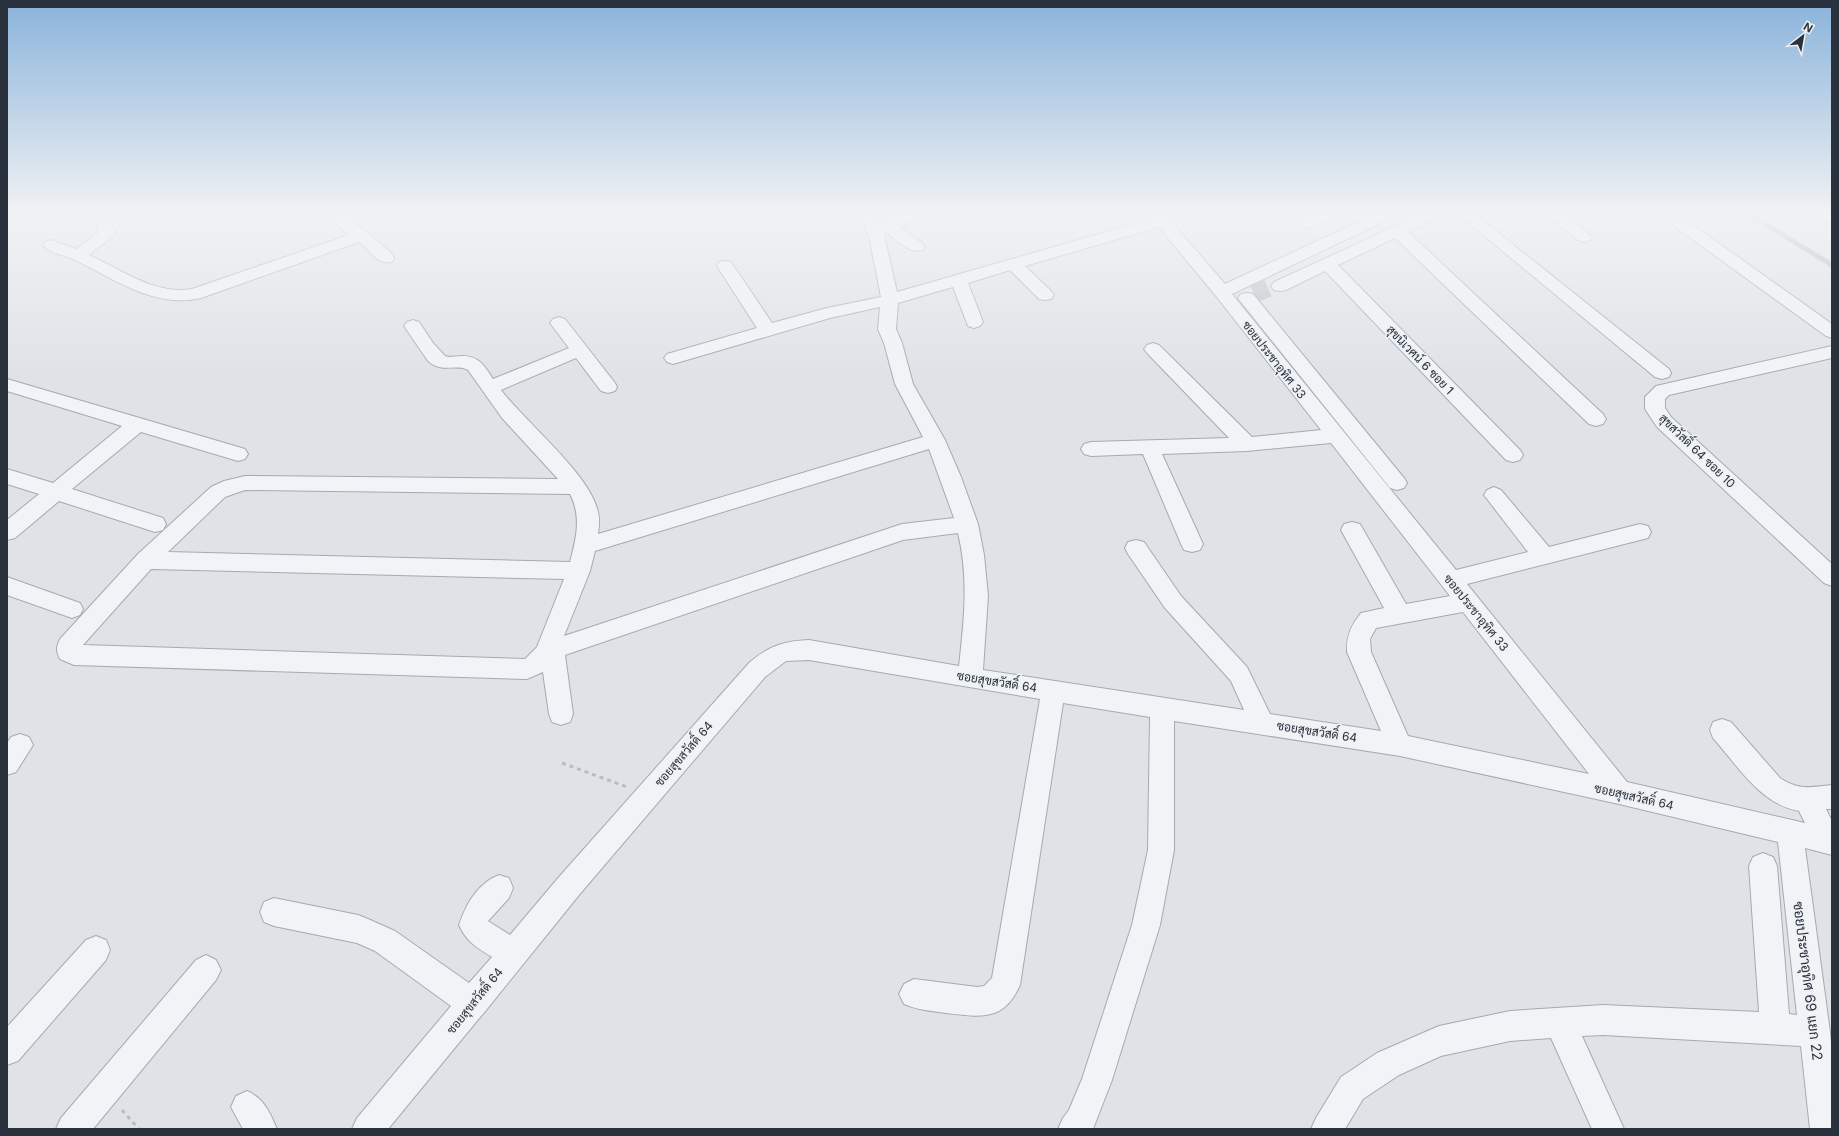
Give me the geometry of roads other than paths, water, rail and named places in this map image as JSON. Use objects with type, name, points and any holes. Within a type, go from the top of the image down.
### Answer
[{"type":"street","points":[[104,268],[143,287],[180,297],[195,294],[270,268]]},
{"type":"street","points":[[726,268],[768,330]]},
{"type":"street","points":[[886,268],[890,300],[886,318],[887,330],[893,343],[904,384],[935,440],[951,475],[967,524],[975,564],[977,598],[970,678]]},
{"type":"street","name":"ซอยประชาอุทิศ 33","points":[[673,358],[827,313],[890,300],[999,268]]},
{"type":"street","points":[[1017,268],[1045,295]]},
{"type":"street","name":"ซอยประชาอุทิศ 33","points":[[1220,268],[1253,297],[1334,436],[1619,792]]},
{"type":"street","points":[[1253,297],[1300,268]]},
{"type":"street","points":[[1253,297],[1319,268]]},
{"type":"street","name":"สุขนิเวศน์ 6 ซอย 1","points":[[1332,268],[1513,456]]},
{"type":"street","points":[[1436,268],[1596,420]]},
{"type":"street","points":[[1532,268],[1662,373]]},
{"type":"street","points":[[1743,268],[1832,332]]},
{"type":"street","points":[[959,280],[974,322]]},
{"type":"street","points":[[1253,297],[1397,483]]},
{"type":"street","points":[[558,323],[608,387]]},
{"type":"street","points":[[412,326],[437,360],[445,362],[468,362],[474,366],[510,413],[576,487],[588,511],[589,524],[579,571],[549,651],[534,667],[74,655],[68,652],[68,646],[146,560],[218,492],[231,486],[245,483],[576,487]]},
{"type":"street","points":[[1153,349],[1246,444]]},
{"type":"street","points":[[490,387],[580,350]]},
{"type":"street","name":"สุขสวัสดิ์ 64 ซอย 10","points":[[1832,352],[1663,390],[1654,397],[1655,409],[1664,422],[1832,577]]},
{"type":"street","points":[[7,385],[238,454]]},
{"type":"street","points":[[7,532],[138,424]]},
{"type":"street","points":[[1091,450],[1246,444],[1334,436]]},
{"type":"street","points":[[585,546],[935,440]]},
{"type":"street","points":[[1150,448],[1192,544]]},
{"type":"street","points":[[7,476],[154,524]]},
{"type":"street","points":[[1494,495],[1544,556]]},
{"type":"street","points":[[549,651],[902,532],[967,524]]},
{"type":"street","points":[[1352,530],[1400,615]]},
{"type":"street","points":[[1450,580],[1640,532]]},
{"type":"street","points":[[1136,548],[1173,602],[1239,674],[1262,723]]},
{"type":"street","points":[[146,560],[579,571]]},
{"type":"street","points":[[7,586],[72,609]]},
{"type":"street","points":[[1400,745],[1359,652],[1357,639],[1361,628],[1369,620],[1468,602]]},
{"type":"street","name":"ซอยสุขสวัสดิ์ 64","points":[[368,1129],[513,954],[757,670],[775,655],[789,650],[810,650],[970,678],[1400,745],[1619,792],[1830,842]]},
{"type":"street","points":[[549,651],[561,714]]},
{"type":"street","points":[[914,994],[977,1002],[992,999],[1005,985],[1052,691]]},
{"type":"street","points":[[1074,1129],[1080,1121],[1097,1080],[1146,926],[1161,850],[1162,708]]},
{"type":"street","points":[[1722,730],[1771,786],[1781,794],[1796,800],[1820,798],[1830,842]]},
{"type":"street","name":"ซอยประชาอุทิศ 69 แยก 22","points":[[1790,832],[1826,1129]]},
{"type":"street","points":[[1762,866],[1775,1028]]},
{"type":"street","points":[[499,888],[477,913],[472,925],[479,932],[513,954]]},
{"type":"street","points":[[274,912],[358,928],[385,941],[473,1004]]},
{"type":"street","points":[[7,1050],[96,950]]},
{"type":"street","points":[[72,1129],[206,970]]},
{"type":"street","points":[[1327,1129],[1352,1088],[1388,1064],[1439,1041],[1510,1026],[1560,1024],[1603,1020],[1775,1028],[1815,1032]]},
{"type":"street","points":[[1560,1024],[1608,1129]]},
{"type":"tunnel","points":[[1254,294],[1268,288]]}]
